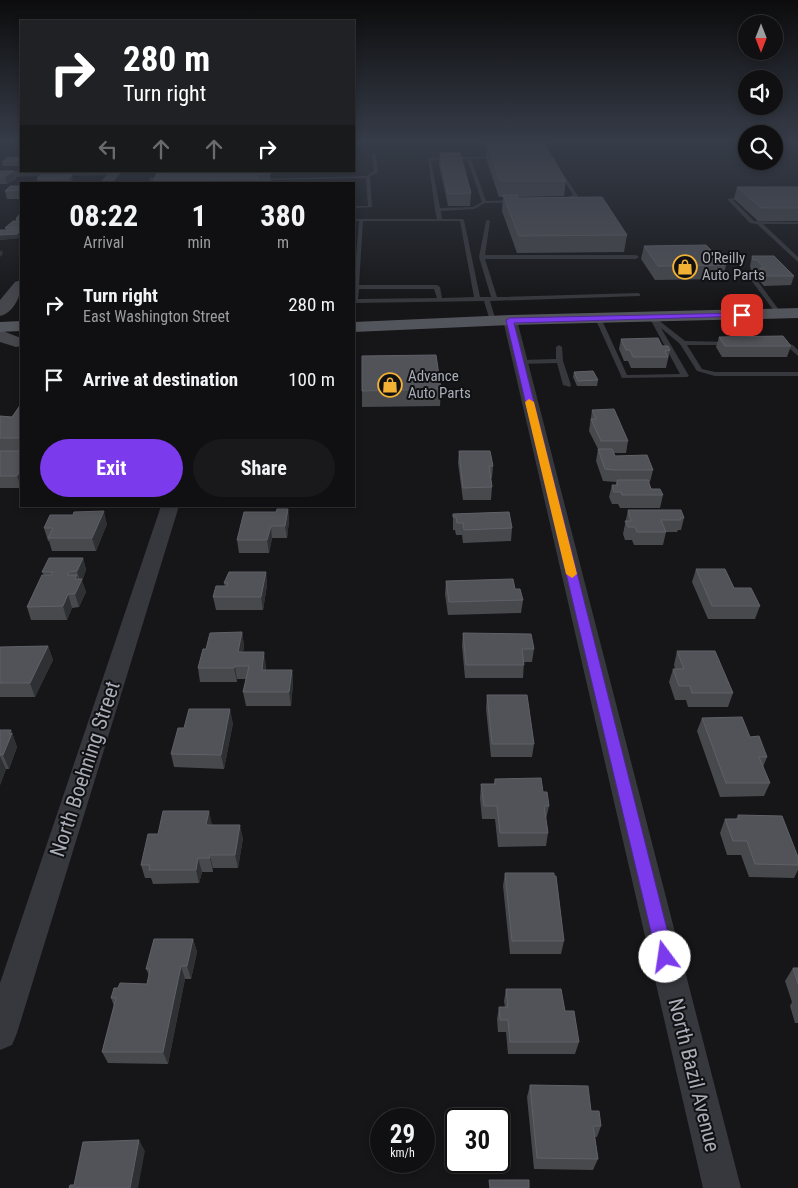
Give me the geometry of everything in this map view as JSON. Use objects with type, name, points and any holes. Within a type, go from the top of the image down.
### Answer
[{"type":"main road","points":[[0,289],[19,278]]},
{"type":"main road","points":[[7,331],[19,278]]},
{"type":"main road","points":[[7,331],[20,306]]},
{"type":"main road","points":[[358,325],[798,313]]},
{"type":"street","name":"North Bazil Avenue","points":[[501,321],[520,362],[722,1188]]},
{"type":"street","name":"North Boehning Street","points":[[0,1032],[170,507]]},
{"type":"lane","points":[[355,207],[370,207],[369,195]]},
{"type":"lane","points":[[435,195],[440,220]]},
{"type":"lane","points":[[482,195],[484,202]]},
{"type":"lane","points":[[559,200],[576,195]]},
{"type":"lane","points":[[753,197],[729,199],[752,222],[798,223]]},
{"type":"lane","points":[[438,210],[474,208],[484,202],[522,200]]},
{"type":"lane","points":[[355,220],[462,220],[477,299]]},
{"type":"lane","points":[[355,294],[361,221]]},
{"type":"lane","points":[[488,221],[482,257],[494,298]]},
{"type":"lane","points":[[759,223],[798,260]]},
{"type":"lane","points":[[482,257],[636,257]]},
{"type":"lane","points":[[754,280],[779,314]]},
{"type":"lane","points":[[356,287],[437,287],[440,300]]},
{"type":"lane","points":[[355,301],[638,296]]},
{"type":"lane","points":[[486,299],[501,321]]},
{"type":"lane","points":[[598,318],[624,377],[685,376],[652,317]]},
{"type":"lane","points":[[652,317],[683,343],[699,370],[715,374],[798,374]]},
{"type":"lane","points":[[683,343],[738,343]]},
{"type":"lane","points":[[766,343],[784,343],[792,346],[798,354]]},
{"type":"lane","points":[[559,347],[560,361],[567,385]]},
{"type":"lane","points":[[520,362],[560,361]]},
{"type":"building","points":[[503,195],[517,195],[518,198],[602,197],[627,235],[519,236]]},
{"type":"building","points":[[747,195],[798,195],[798,208],[761,208]]},
{"type":"building","points":[[13,221],[20,221],[20,228],[5,228]]},
{"type":"building","points":[[0,230],[20,230],[17,234],[0,235]]},
{"type":"building","points":[[706,245],[726,265],[658,266],[644,246]]},
{"type":"building","points":[[752,256],[774,256],[794,276],[767,276],[760,268],[764,268],[757,260],[753,260]]},
{"type":"building","points":[[783,336],[791,346],[725,346],[719,337]]},
{"type":"building","points":[[658,338],[662,346],[668,346],[670,350],[665,351],[668,357],[633,357],[630,350],[626,350],[621,339]]},
{"type":"building","points":[[436,355],[441,389],[362,391],[362,356]]},
{"type":"building","points":[[593,371],[598,380],[578,381],[574,372]]},
{"type":"building","points":[[20,405],[20,438],[0,438],[0,416],[12,417]]},
{"type":"building","points":[[614,409],[628,441],[601,441],[591,419],[596,419],[592,410]]},
{"type":"building","points":[[598,449],[612,449],[615,456],[647,455],[653,470],[605,469]]},
{"type":"building","points":[[0,451],[20,451],[20,470],[17,476],[0,476]]},
{"type":"building","points":[[459,451],[490,451],[493,466],[489,466],[492,487],[463,488]]},
{"type":"building","points":[[617,480],[648,480],[651,489],[660,489],[663,495],[622,495],[621,492],[614,492],[612,485],[618,485]]},
{"type":"building","points":[[277,509],[288,509],[285,526],[271,526],[267,540],[237,540],[244,512],[276,512]]},
{"type":"building","points":[[628,510],[681,510],[684,518],[680,518],[681,520],[661,520],[666,532],[637,532],[635,527],[628,527],[625,521],[631,521]]},
{"type":"building","points":[[104,511],[92,538],[48,538],[53,528],[44,528],[50,515],[73,515],[74,512]]},
{"type":"building","points":[[509,512],[512,528],[464,530],[463,523],[457,523],[456,517],[453,517],[453,514]]},
{"type":"building","points":[[49,558],[83,558],[77,571],[69,572],[67,575],[77,575],[75,579],[82,579],[75,594],[68,594],[63,606],[27,607],[42,575],[51,575],[53,572],[42,572]]},
{"type":"building","points":[[696,569],[725,569],[734,588],[751,588],[760,606],[712,606]]},
{"type":"building","points":[[229,572],[266,572],[261,597],[213,597],[216,586],[227,586],[228,583],[224,583]]},
{"type":"building","points":[[513,579],[515,589],[520,589],[523,600],[449,602],[446,581]]},
{"type":"building","points":[[242,632],[238,652],[264,652],[262,670],[292,670],[289,692],[243,692],[249,666],[198,668],[210,633]]},
{"type":"building","points":[[463,633],[531,634],[534,649],[522,649],[524,665],[466,665]]},
{"type":"building","points":[[48,646],[30,683],[0,683],[0,647]]},
{"type":"building","points":[[677,651],[715,651],[733,693],[692,693],[690,686],[679,686],[673,669],[684,669]]},
{"type":"building","points":[[487,695],[527,695],[534,744],[492,744]]},
{"type":"building","points":[[189,709],[230,709],[221,755],[171,754],[178,728],[184,728]]},
{"type":"building","points":[[742,717],[750,737],[759,736],[767,757],[759,757],[770,783],[726,783],[702,718]]},
{"type":"building","points":[[0,730],[11,730],[9,734],[12,733],[3,755],[0,755]]},
{"type":"building","points":[[541,778],[543,792],[547,792],[549,806],[544,806],[548,833],[500,833],[497,806],[484,806],[481,784],[495,784],[495,779]]},
{"type":"building","points":[[163,811],[209,811],[206,825],[240,825],[235,855],[210,855],[210,858],[198,858],[196,870],[149,870],[150,865],[141,865],[148,834],[158,834]]},
{"type":"building","points":[[738,815],[782,816],[798,857],[798,865],[755,864],[747,841],[733,841],[725,819],[739,819]]},
{"type":"building","points":[[505,873],[554,873],[554,876],[556,876],[564,941],[512,941]]},
{"type":"building","points":[[154,939],[193,939],[187,966],[181,966],[163,1052],[102,1052],[116,998],[111,998],[114,988],[118,988],[120,983],[147,984],[150,969],[146,969]]},
{"type":"building","points":[[793,968],[798,968],[798,984]]},
{"type":"building","points":[[506,989],[561,989],[565,1011],[574,1011],[579,1042],[510,1042],[508,1020],[500,1020],[499,1007],[508,1007]]},
{"type":"building","points":[[530,1085],[588,1086],[591,1111],[599,1111],[601,1126],[593,1126],[598,1159],[537,1158]]},
{"type":"building","points":[[139,1140],[130,1188],[69,1188],[70,1185],[74,1185],[83,1142]]},
{"type":"building","points":[[489,1180],[529,1180],[529,1188],[490,1188]]},
{"type":"slow traffic","points":[[529,402],[572,574]]},
{"type":"place","name":"O'Reilly Auto Parts","points":[[685,267]]},
{"type":"place","name":"Advance Auto Parts","points":[[390,385]]},
{"type":"route","points":[[665,957],[510,320],[742,315]]}]
